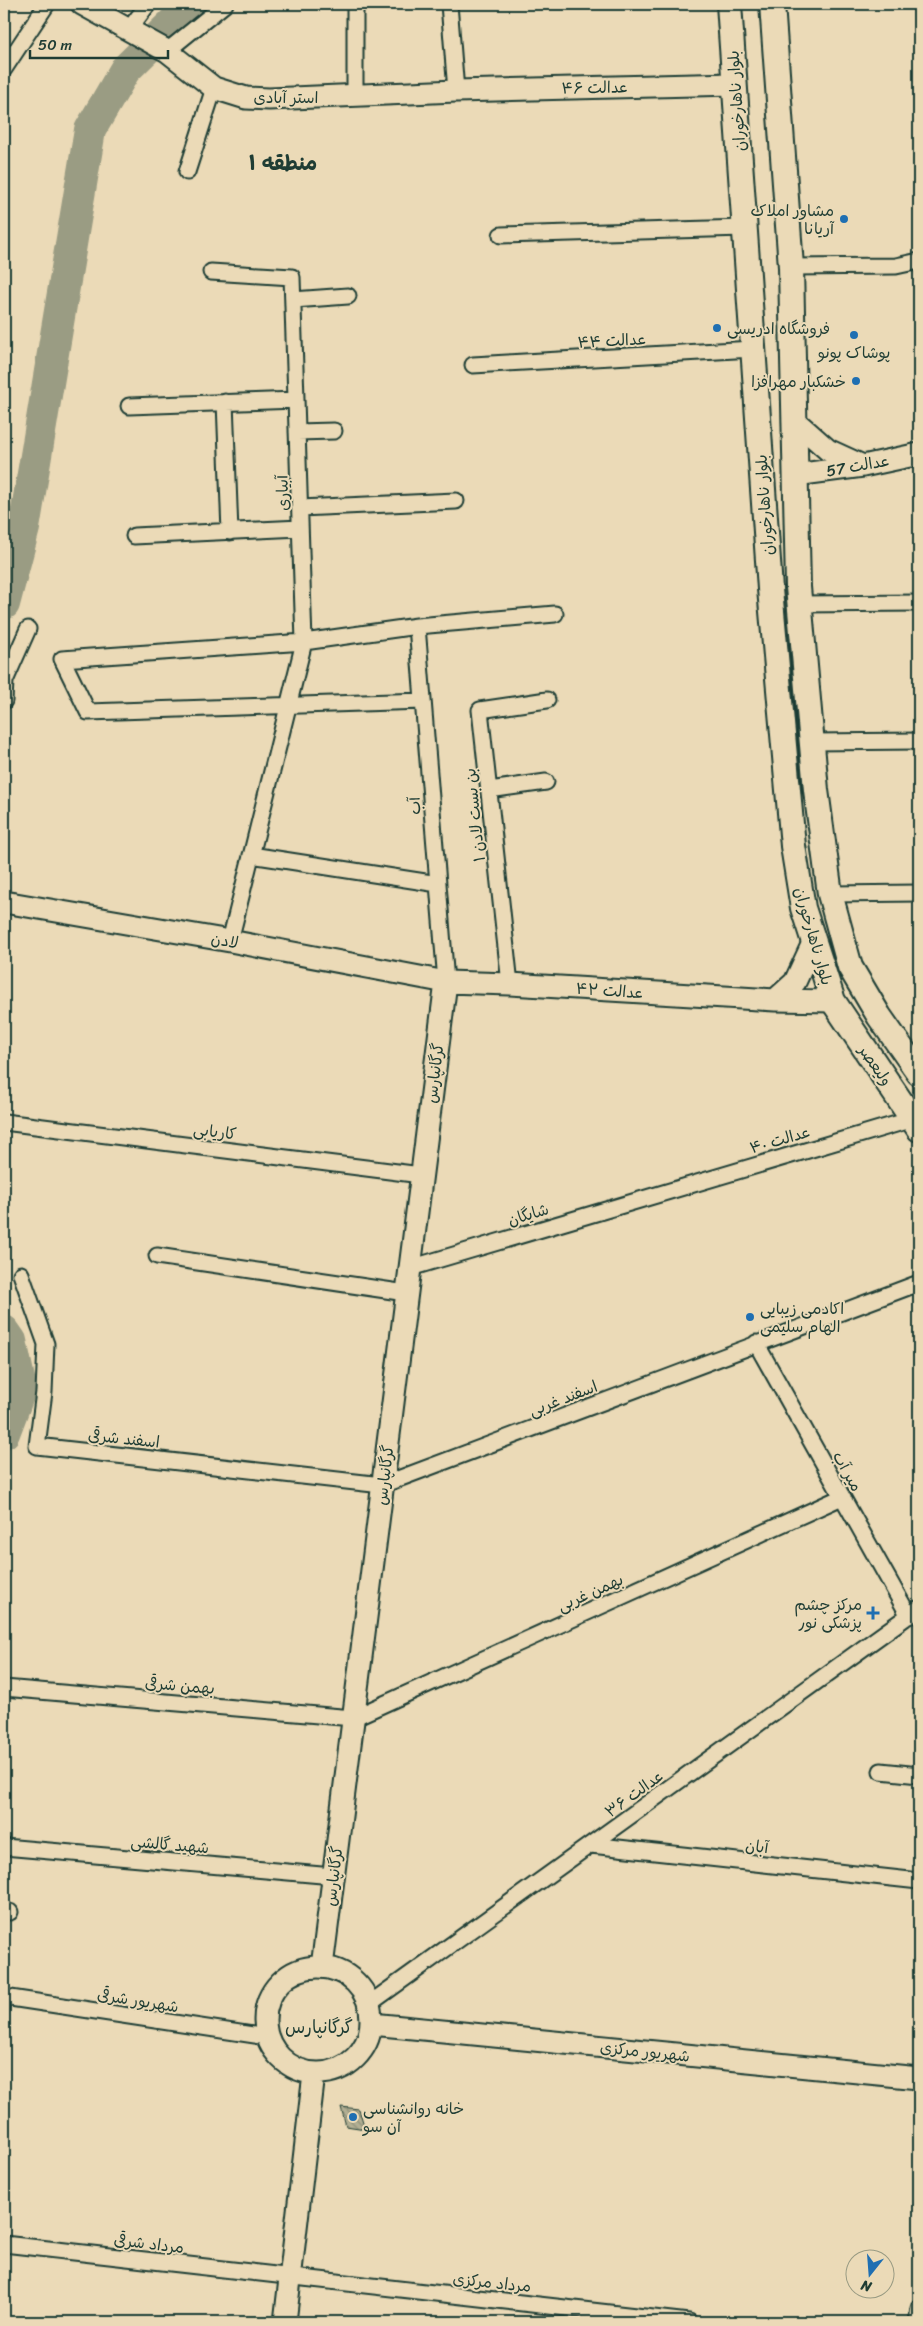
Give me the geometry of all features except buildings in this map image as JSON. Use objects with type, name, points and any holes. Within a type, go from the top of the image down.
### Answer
[{"type":"main road","name":"استر آبادی","points":[[82,4],[130,28],[167,51],[214,88],[246,98],[270,99],[456,91]]},
{"type":"main road","name":"بلوار ناهارخوران","points":[[729,4],[762,478],[793,846],[802,908],[833,1001]]},
{"type":"main road","name":"بلوار ناهارخوران","points":[[772,4],[791,267],[800,604],[812,742],[830,894],[850,967]]},
{"type":"main road","name":"۴۶ عدالت","points":[[456,91],[734,84]]},
{"type":"main road","points":[[794,420],[828,450],[863,466]]},
{"type":"main road","name":"عدالت 57","points":[[796,475],[863,466],[919,454]]},
{"type":"main road","points":[[762,478],[796,475]]},
{"type":"main road","name":"لادن","points":[[4,902],[230,941],[446,982]]},
{"type":"main road","points":[[775,1000],[795,982],[813,943]]},
{"type":"main road","name":"ولیعصر","points":[[850,967],[879,1016],[912,1052],[919,1073]]},
{"type":"main road","name":"عدالت ۴۲","points":[[446,982],[775,1000],[833,1001]]},
{"type":"main road","name":"گرگانپارس","points":[[322,1967],[446,982]]},
{"type":"main road","name":"ولیعصر","points":[[833,1001],[916,1124]]},
{"type":"main road","points":[[322,1967],[342,1972],[358,1986],[370,2014],[366,2045],[353,2061],[335,2071],[314,2074],[294,2068],[277,2055],[267,2037],[264,2016],[270,1996],[283,1980],[301,1970],[322,1967]]},
{"type":"main road","name":"شهریور مرکزی","points":[[370,2014],[919,2078]]},
{"type":"main road","points":[[285,2322],[314,2074]]},
{"type":"street","points":[[4,69],[48,4]]},
{"type":"street","points":[[130,28],[148,4]]},
{"type":"street","points":[[167,51],[225,4]]},
{"type":"street","points":[[355,4],[355,96]]},
{"type":"street","points":[[449,4],[456,91]]},
{"type":"street","points":[[187,172],[214,88]]},
{"type":"street","points":[[501,235],[744,228]]},
{"type":"street","points":[[791,267],[896,266],[919,261]]},
{"type":"street","name":"آبیاری","points":[[211,272],[292,277],[304,642],[230,941]]},
{"type":"street","points":[[293,300],[348,296]]},
{"type":"street","name":"۴۴ عدالت","points":[[473,365],[753,349]]},
{"type":"street","points":[[130,406],[296,400]]},
{"type":"street","points":[[225,402],[230,532]]},
{"type":"street","points":[[297,432],[334,431]]},
{"type":"street","points":[[300,508],[456,501]]},
{"type":"street","points":[[134,536],[300,528]]},
{"type":"street","points":[[800,604],[919,603]]},
{"type":"street","points":[[423,701],[88,712],[62,659],[304,642],[417,626],[555,614]]},
{"type":"street","name":"آب","points":[[417,626],[446,982]]},
{"type":"street","points":[[4,701],[5,681],[28,629]]},
{"type":"street","name":"۱ بن بست لادن","points":[[510,984],[480,710],[547,700]]},
{"type":"street","points":[[812,742],[919,741]]},
{"type":"street","points":[[489,790],[546,782]]},
{"type":"street","points":[[251,855],[438,884]]},
{"type":"street","points":[[830,894],[919,892]]},
{"type":"street","name":"کاریابی","points":[[4,1122],[421,1175]]},
{"type":"street","name":"عدالت ۴۰","points":[[657,1193],[916,1124]]},
{"type":"street","name":"شایگان","points":[[410,1268],[657,1193]]},
{"type":"street","points":[[156,1256],[406,1293]]},
{"type":"street","name":"اسفند شرقی","points":[[21,1274],[46,1344],[37,1446],[382,1485]]},
{"type":"street","name":"اسفند غربی","points":[[382,1485],[919,1282]]},
{"type":"street","name":"میر آب","points":[[756,1343],[842,1498],[914,1612]]},
{"type":"street","name":"بهمن غربی","points":[[353,1718],[842,1498]]},
{"type":"street","name":"عدالت ۳۶","points":[[370,2014],[592,1845],[914,1612]]},
{"type":"street","name":"بهمن شرقی","points":[[4,1688],[353,1718]]},
{"type":"street","points":[[881,1771],[919,1775]]},
{"type":"street","name":"آبان","points":[[592,1845],[919,1881]]},
{"type":"street","name":"شهید گالشی","points":[[4,1847],[333,1876]]},
{"type":"street","name":"شهریور شرقی","points":[[4,1997],[267,2037]]},
{"type":"street","name":"مرداد شرقی","points":[[4,2244],[291,2277]]},
{"type":"street","name":"مرداد مرکزی","points":[[291,2277],[689,2322]]},
{"type":"street","points":[[917,2322],[919,2308]]},
{"type":"waterway","points":[[4,604],[24,528],[90,130],[125,70],[192,4]]},
{"type":"waterway","points":[[4,1331],[11,1341],[21,1388],[4,1433]]},
{"type":"place","name":"مشاور املاک آریانا","points":[[844,219]]},
{"type":"place","name":"فروشگاه ادریسی","points":[[717,328]]},
{"type":"place","name":"پوشاک پونو","points":[[854,335]]},
{"type":"place","name":"خشكبار مهرافزا","points":[[856,381]]},
{"type":"place","name":"اکادمی زیبایی الهام سلیمی","points":[[750,1317]]},
{"type":"place","name":"مرکز چشم پزشکی نور","points":[[873,1613]]},
{"type":"place","name":"خانه روانشناسی آن سو","points":[[353,2117]]},
{"type":"district","name":"منطقه ۱","points":[[283,163]]},
{"type":"district","name":"گرگانپارس","points":[[319,2027]]}]
